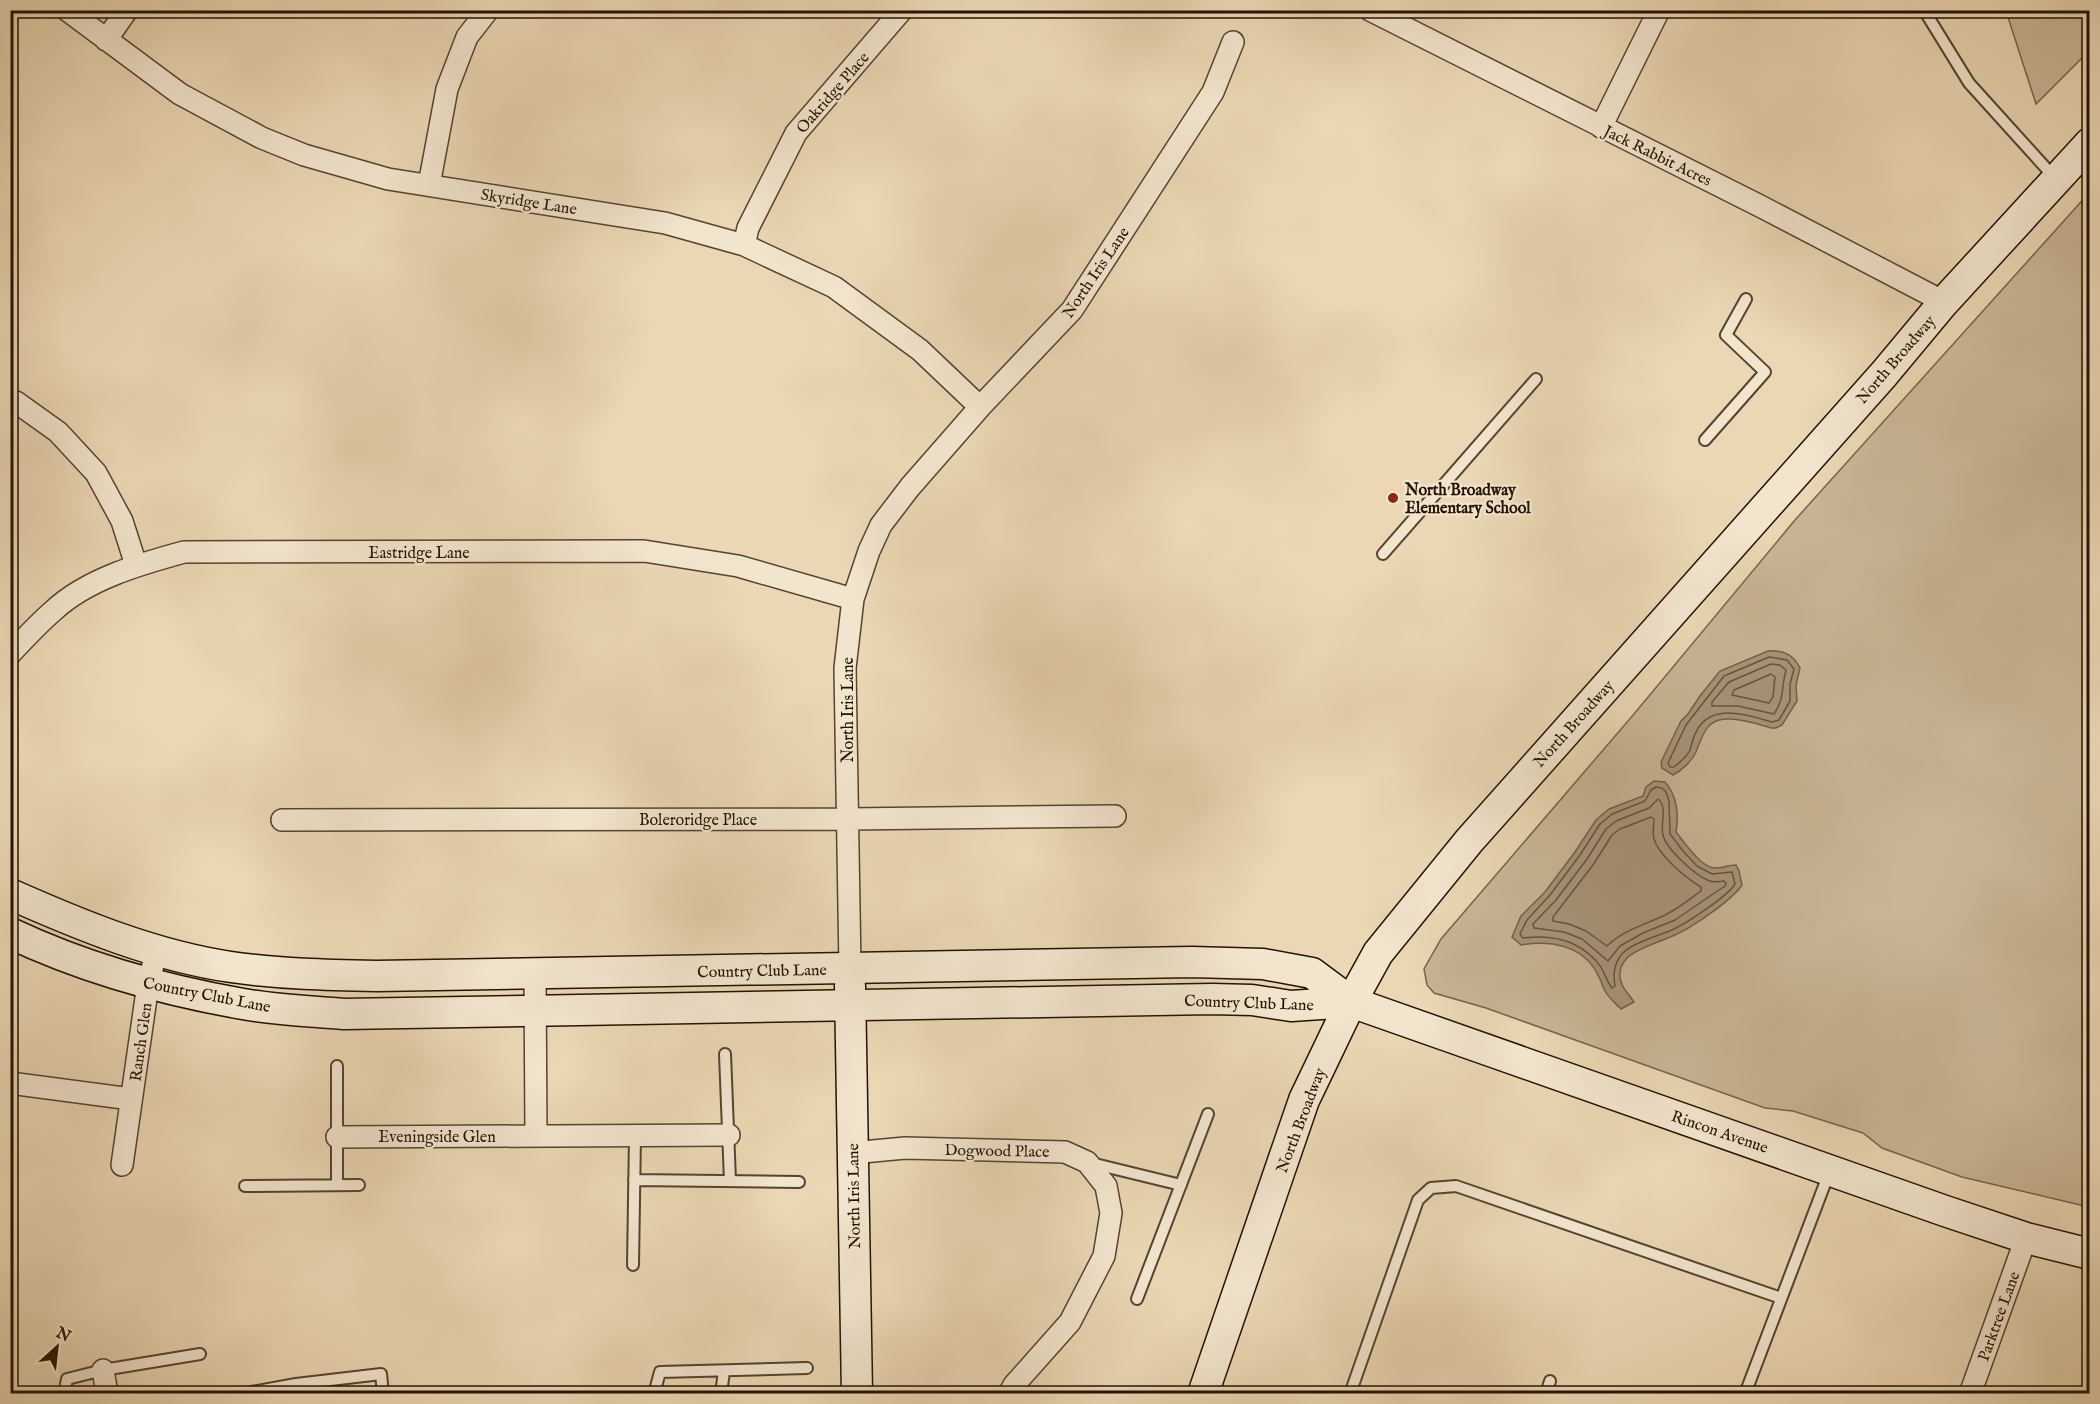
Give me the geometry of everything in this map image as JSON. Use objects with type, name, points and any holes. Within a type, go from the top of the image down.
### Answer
[{"type":"main road","name":"North Broadway","points":[[1203,1394],[1305,1100],[1351,1002],[1378,953],[1468,841],[1876,383],[1944,302],[2090,143]]},
{"type":"main road","name":"Country Club Lane","points":[[10,894],[76,924],[157,950],[229,967],[295,974],[377,976],[535,974],[1192,962],[1263,964],[1312,973],[1351,1002]]},
{"type":"main road","name":"Country Club Lane","points":[[10,933],[93,967],[148,984],[244,1004],[344,1014],[1212,999],[1252,1000],[1291,1006],[1351,1002]]},
{"type":"main road","name":"North Iris Lane","points":[[850,968],[857,1394]]},
{"type":"main road","name":"Rincon Avenue","points":[[1351,1002],[2026,1238],[2090,1254]]},
{"type":"street","name":"Skyridge Lane","points":[[67,10],[180,94],[262,138],[314,158],[388,179],[665,223],[744,245],[834,287],[920,350],[981,407]]},
{"type":"street","points":[[106,40],[127,10]]},
{"type":"street","points":[[429,186],[447,89],[467,37],[488,10]]},
{"type":"street","name":"Oakridge Place","points":[[744,245],[748,228],[796,133],[902,10]]},
{"type":"street","name":"Jack Rabbit Acres","points":[[1370,10],[1777,214],[1944,302]]},
{"type":"street","points":[[1601,127],[1659,10]]},
{"type":"street","name":"North Iris Lane","points":[[850,968],[845,668],[853,599],[869,551],[881,525],[910,487],[1072,310],[1213,92],[1233,42]]},
{"type":"street","points":[[16,402],[58,432],[96,473],[122,521],[136,565]]},
{"type":"street","name":"Eastridge Lane","points":[[10,654],[54,609],[95,583],[136,565],[184,552],[644,551],[738,566],[853,599]]},
{"type":"street","name":"Boleroridge Place","points":[[282,820],[1115,816]]},
{"type":"street","name":"Ranch Glen","points":[[122,1165],[148,984],[157,950]]},
{"type":"street","points":[[535,974],[536,1136]]},
{"type":"street","name":"Ranch Glen","points":[[10,1083],[131,1099]]},
{"type":"street","name":"Eveningside Glen","points":[[338,1137],[729,1135]]},
{"type":"street","name":"Dogwood Place","points":[[852,1153],[905,1148],[1065,1152],[1087,1162]]},
{"type":"street","points":[[1009,1394],[1014,1385],[1070,1322],[1104,1257],[1111,1213],[1106,1186],[1087,1162]]},
{"type":"street","name":"Parktree Lane","points":[[1970,1394],[2026,1238]]},
{"type":"street","points":[[103,1370],[106,1394]]},
{"type":"lane","points":[[1923,10],[1969,83],[2056,180]]},
{"type":"lane","points":[[1705,440],[1765,372],[1726,335],[1746,299]]},
{"type":"lane","points":[[1383,554],[1536,379]]},
{"type":"lane","points":[[725,1054],[730,1181]]},
{"type":"lane","points":[[337,1066],[337,1185]]},
{"type":"lane","points":[[1137,1299],[1208,1114]]},
{"type":"lane","points":[[633,1265],[635,1136]]},
{"type":"lane","points":[[1087,1162],[1181,1185]]},
{"type":"lane","points":[[1745,1394],[1830,1170]]},
{"type":"lane","points":[[634,1180],[799,1182]]},
{"type":"lane","points":[[245,1186],[359,1185]]},
{"type":"lane","points":[[1350,1394],[1418,1200],[1431,1188],[1456,1186],[1781,1298]]},
{"type":"lane","points":[[64,1394],[67,1379],[103,1370],[200,1354]]},
{"type":"lane","points":[[654,1394],[660,1372],[807,1368]]},
{"type":"lane","points":[[721,1394],[724,1371]]},
{"type":"lane","points":[[246,1393],[297,1389],[381,1374],[383,1394]]},
{"type":"lane","points":[[1545,1394],[1550,1381]]},
{"type":"shaded area","points":[[2006,11],[2089,11],[2089,51],[2036,104]]},
{"type":"shaded area","points":[[2089,193],[2089,1207],[1962,1177],[1882,1148],[1863,1133],[1793,1111],[1765,1108],[1486,1008],[1434,993],[1427,985],[1424,969],[1441,939],[1634,714],[1795,520]]},
{"type":"water","points":[[1768,651],[1787,654],[1800,668],[1796,685],[1797,701],[1782,725],[1771,728],[1740,720],[1716,721],[1707,728],[1694,755],[1683,768],[1673,775],[1662,768],[1661,762],[1681,721],[1720,671]]},
{"type":"water","points":[[1654,781],[1665,782],[1669,787],[1675,799],[1676,832],[1688,848],[1699,860],[1711,867],[1736,865],[1742,885],[1729,899],[1698,922],[1628,957],[1621,967],[1620,978],[1624,989],[1634,1002],[1621,1009],[1608,996],[1597,973],[1583,956],[1554,944],[1521,945],[1512,937],[1521,916],[1545,892],[1596,820],[1609,809],[1643,796],[1646,787]]},
{"type":"place","name":"North Broadway Elementary School","points":[[1393,498]]}]
